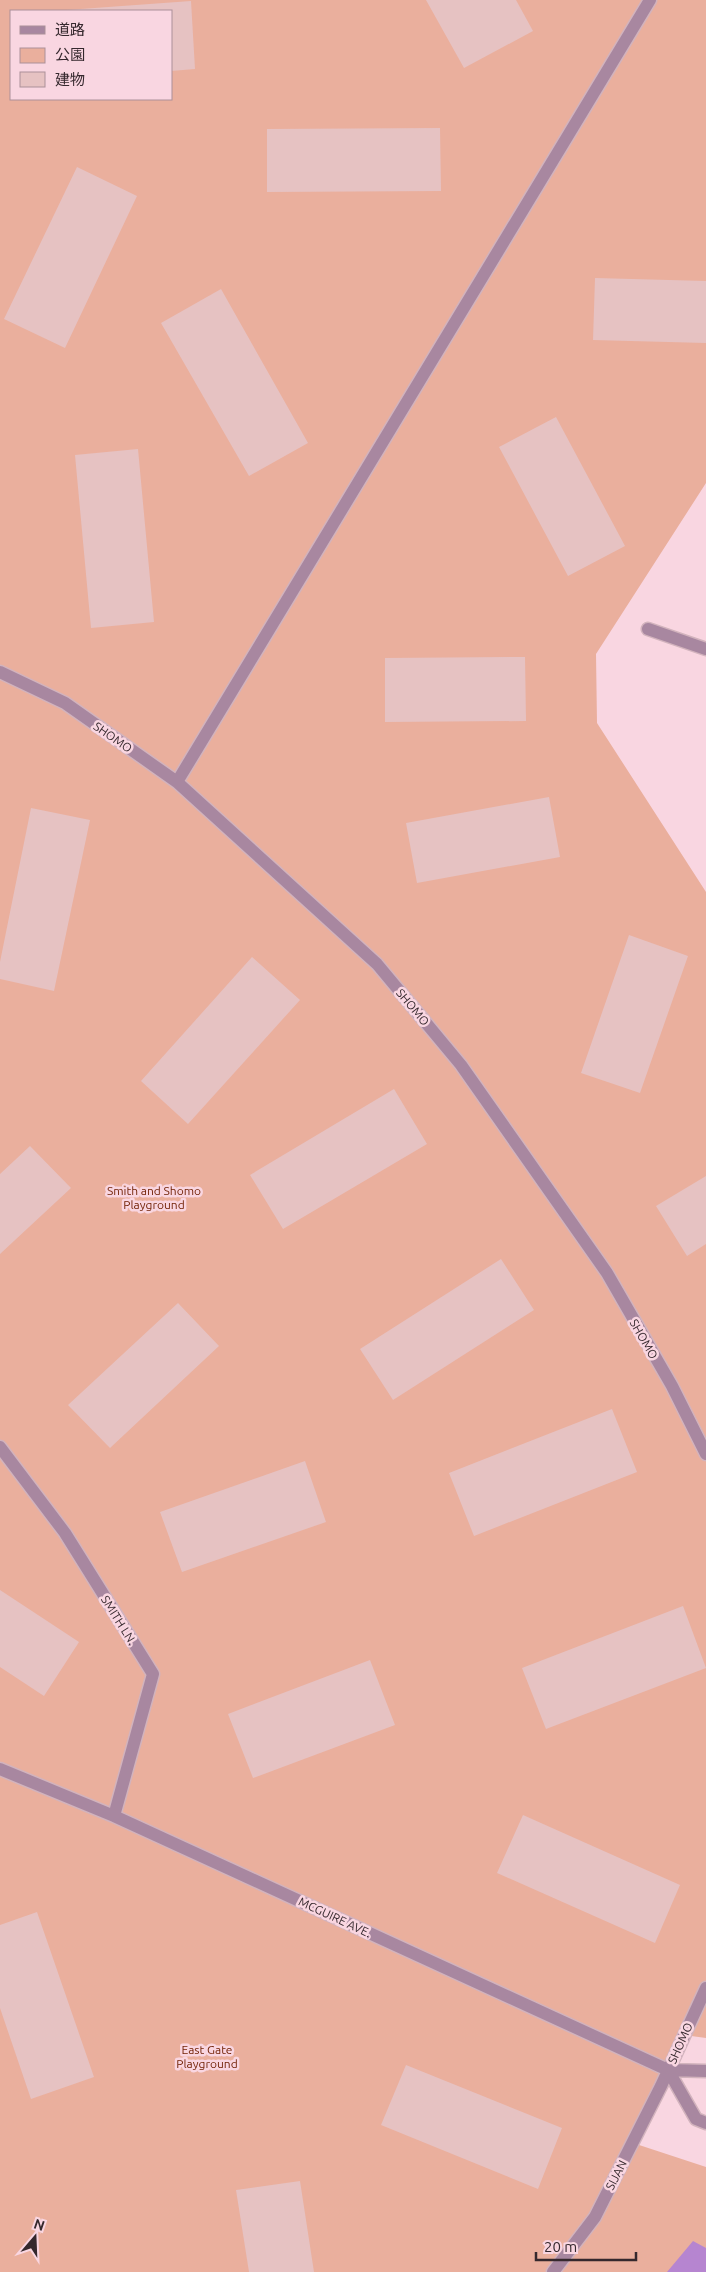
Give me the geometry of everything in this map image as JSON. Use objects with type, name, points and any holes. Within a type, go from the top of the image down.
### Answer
[{"type":"street","points":[[177,782],[650,0]]},
{"type":"street","points":[[648,629],[706,649]]},
{"type":"street","name":"SHOMO","points":[[0,672],[65,702],[177,782],[377,964],[461,1065],[607,1274],[672,1386],[706,1454]]},
{"type":"street","name":"SMITH LN.","points":[[0,1447],[65,1533],[153,1674],[114,1816]]},
{"type":"street","name":"MCGUIRE AVE.","points":[[0,1769],[114,1816],[668,2070],[706,2071]]},
{"type":"street","name":"SHOMO","points":[[668,2070],[706,1988]]},
{"type":"street","points":[[668,2070],[696,2120],[706,2123]]},
{"type":"street","name":"SIJAN","points":[[554,2272],[595,2217],[668,2070]]},
{"type":"green space","points":[[0,0],[706,0],[706,483],[596,654],[597,723],[706,892],[706,2038],[684,2035],[633,2143],[706,2167],[706,2272],[0,2272]]},
{"type":"shaded area","points":[[693,2241],[706,2248],[706,2272],[667,2272]]},
{"type":"building","points":[[426,0],[516,0],[533,31],[464,68]]},
{"type":"building","points":[[191,1],[195,69],[172,71],[172,10],[67,10]]},
{"type":"building","points":[[440,128],[441,191],[267,192],[267,129]]},
{"type":"building","points":[[77,167],[137,196],[65,348],[4,319]]},
{"type":"building","points":[[595,278],[706,281],[706,343],[593,340]]},
{"type":"building","points":[[221,289],[308,443],[249,476],[161,323]]},
{"type":"building","points":[[556,417],[625,546],[568,576],[499,447]]},
{"type":"building","points":[[138,449],[154,622],[91,628],[75,455]]},
{"type":"building","points":[[525,657],[526,721],[385,722],[385,658]]},
{"type":"building","points":[[549,797],[560,857],[417,883],[406,823]]},
{"type":"building","points":[[31,808],[90,820],[54,991],[0,979],[0,962]]},
{"type":"building","points":[[629,935],[688,956],[640,1093],[581,1073]]},
{"type":"building","points":[[252,957],[300,1000],[188,1124],[141,1081]]},
{"type":"building","points":[[394,1089],[427,1144],[283,1229],[250,1175]]},
{"type":"building","points":[[30,1146],[71,1188],[0,1254],[0,1174]]},
{"type":"building","points":[[706,1176],[706,1244],[687,1256],[656,1206]]},
{"type":"building","points":[[501,1259],[534,1310],[393,1400],[360,1349]]},
{"type":"building","points":[[178,1303],[219,1346],[110,1448],[68,1405]]},
{"type":"building","points":[[612,1409],[637,1472],[474,1536],[449,1473]]},
{"type":"building","points":[[305,1461],[326,1522],[182,1572],[160,1512]]},
{"type":"building","points":[[0,1590],[79,1642],[44,1696],[0,1667]]},
{"type":"building","points":[[683,1606],[706,1668],[546,1729],[522,1668]]},
{"type":"building","points":[[370,1660],[395,1725],[253,1778],[228,1714]]},
{"type":"building","points":[[523,1815],[680,1885],[655,1943],[497,1873]]},
{"type":"building","points":[[37,1912],[94,2077],[31,2099],[0,2008],[0,1925]]},
{"type":"building","points":[[406,2065],[562,2128],[538,2189],[381,2125]]},
{"type":"building","points":[[300,2181],[314,2272],[249,2272],[236,2190]]},
{"type":"park label","name":"Smith and Shomo Playground","points":[[154,1197]]},
{"type":"park label","name":"East Gate Playground","points":[[207,2056]]}]
